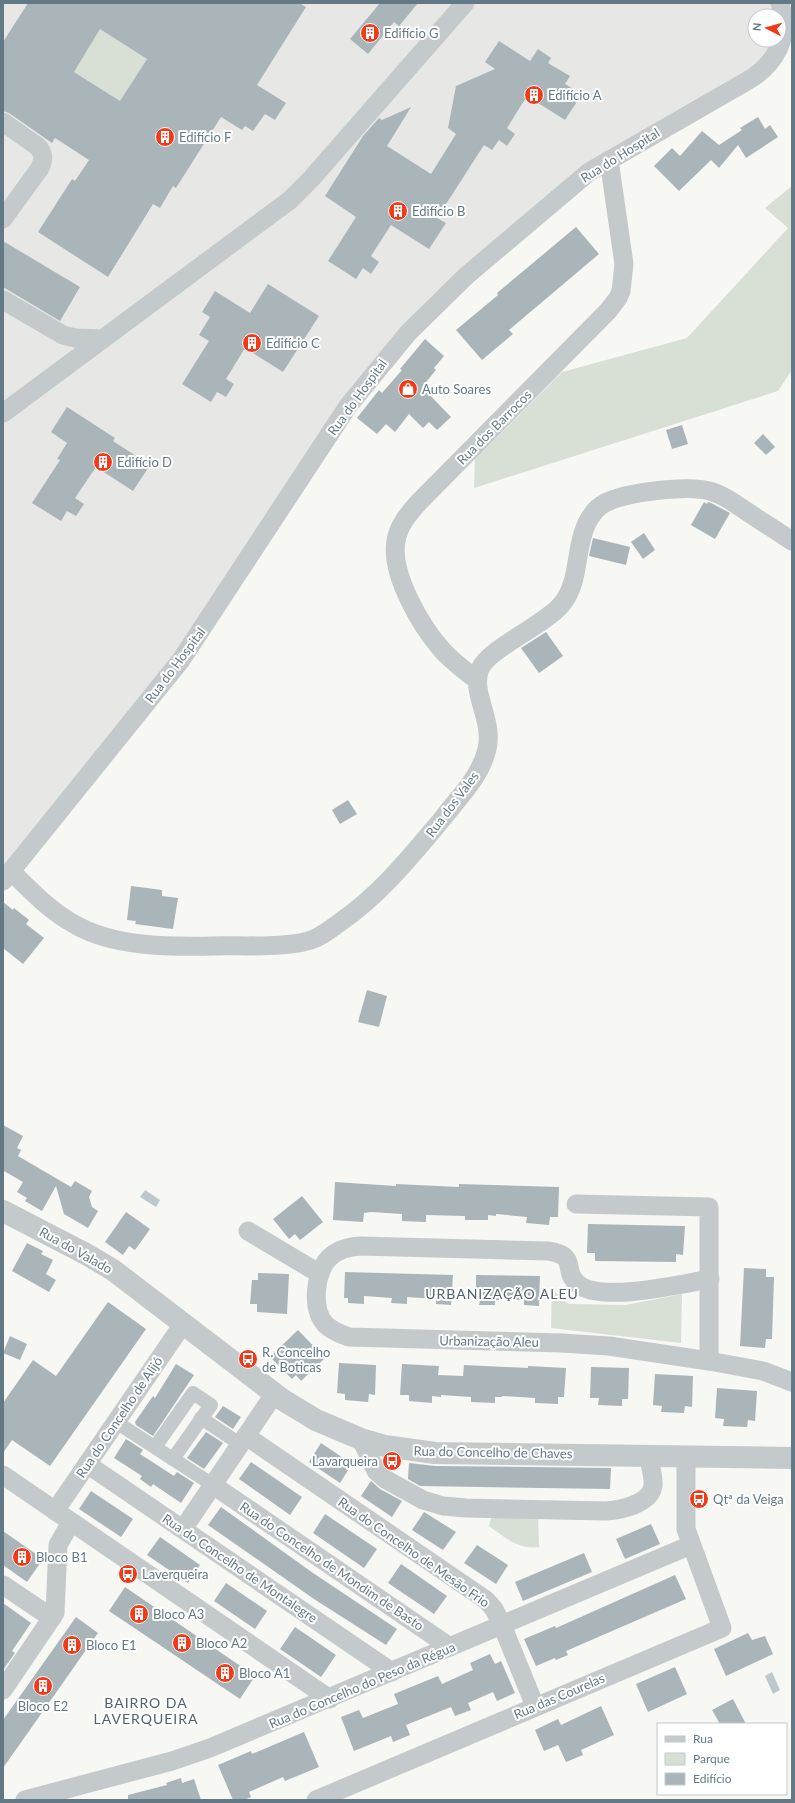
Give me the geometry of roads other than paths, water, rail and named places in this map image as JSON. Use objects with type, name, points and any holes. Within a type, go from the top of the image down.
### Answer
[{"type":"street","points":[[3,413],[274,212],[296,194],[465,3]]},
{"type":"street","name":"Rua do Hospital","points":[[7,876],[199,636],[341,416],[376,370],[408,333],[454,287],[581,178],[609,160],[747,81],[765,68],[778,49],[783,33],[783,16],[780,3]]},
{"type":"street","points":[[3,122],[37,146],[41,150],[43,159],[40,168],[3,220]]},
{"type":"street","name":"Rua dos Barrocos","points":[[477,680],[457,665],[441,649],[417,613],[398,568],[395,557],[396,539],[405,520],[419,502],[608,311],[618,298],[623,283],[624,264],[609,160]]},
{"type":"street","points":[[3,300],[62,334],[79,338],[103,339]]},
{"type":"street","points":[[477,680],[478,671],[488,657],[542,622],[559,608],[566,599],[574,578],[584,528],[595,510],[603,504],[624,497],[659,491],[688,488],[704,489],[724,496],[792,541]]},
{"type":"street","name":"Rua dos Vales","points":[[7,876],[58,914],[88,931],[103,936],[177,947],[292,944],[316,938],[348,917],[376,894],[400,870],[467,789],[479,769],[487,749],[488,729],[478,690],[477,680]]},
{"type":"street","points":[[576,1204],[709,1207],[709,1361]]},
{"type":"street","name":"Rua do Valado","points":[[3,1211],[105,1265],[183,1324]]},
{"type":"street","points":[[248,1231],[320,1274]]},
{"type":"street","name":"Urbanização Aleu","points":[[710,1279],[630,1292],[606,1291],[586,1288],[578,1285],[571,1273],[568,1262],[560,1253],[548,1251],[376,1246],[352,1247],[338,1252],[330,1257],[320,1274],[316,1295],[320,1315],[325,1324],[332,1330],[350,1337],[562,1342],[609,1346],[709,1361],[763,1371],[792,1382]]},
{"type":"street","name":"Rua do Concelho de Chaves","points":[[183,1324],[275,1393],[316,1420],[361,1439],[385,1446],[423,1452],[792,1458]]},
{"type":"street","name":"Rua do Concelho de Alijó","points":[[55,1511],[183,1324]]},
{"type":"street","points":[[155,1447],[193,1393],[211,1405],[173,1459]]},
{"type":"street","points":[[183,1530],[275,1393]]},
{"type":"street","points":[[201,1418],[243,1440]]},
{"type":"street","points":[[116,1422],[213,1485]]},
{"type":"street","points":[[361,1439],[376,1471],[385,1479],[423,1500],[443,1506],[466,1508],[606,1511],[621,1509],[639,1502],[648,1496],[651,1491],[653,1481],[648,1455]]},
{"type":"street","name":"Rua do Concelho de Mesão Frio","points":[[243,1440],[483,1597],[492,1606],[502,1625],[535,1706]]},
{"type":"street","points":[[686,1456],[685,1520],[691,1545]]},
{"type":"street","name":"Rua do Concelho de Montalegre","points":[[87,1464],[392,1672]]},
{"type":"street","points":[[3,1475],[330,1699]]},
{"type":"street","name":"Rua do Concelho de Mondim de Basto","points":[[213,1485],[450,1647]]},
{"type":"street","points":[[3,1690],[52,1618],[56,1606],[58,1545],[71,1522]]},
{"type":"street","name":"Rua do Concelho do Peso da Régua","points":[[25,1800],[172,1761],[210,1748],[330,1699],[691,1545]]},
{"type":"street","name":"Rua das Courelas","points":[[316,1800],[722,1628],[691,1545]]},
{"type":"street","points":[[3,1585],[52,1618]]},
{"type":"place","name":"Edifício G","points":[[370,33]]},
{"type":"place","name":"Edifício A","points":[[534,95]]},
{"type":"place","name":"Edifício F","points":[[165,137]]},
{"type":"place","name":"Edifício B","points":[[398,211]]},
{"type":"place","name":"Edifício C","points":[[252,343]]},
{"type":"place","name":"Auto Soares","points":[[408,389]]},
{"type":"place","name":"Edifício D","points":[[103,462]]},
{"type":"place","name":"R. Concelho de Boticas","points":[[248,1359]]},
{"type":"place","name":"Lavarqueira","points":[[392,1461]]},
{"type":"place","name":"Qtª da Veiga","points":[[699,1499]]},
{"type":"place","name":"Bloco B1","points":[[22,1557]]},
{"type":"place","name":"Laverqueira","points":[[128,1574]]},
{"type":"place","name":"Bloco A3","points":[[139,1614]]},
{"type":"place","name":"Bloco A2","points":[[182,1643]]},
{"type":"place","name":"Bloco E1","points":[[72,1645]]},
{"type":"place","name":"Bloco A1","points":[[225,1673]]},
{"type":"place","name":"Bloco E2","points":[[43,1686]]},
{"type":"district","name":"URBANIZAÇÃO ALEU","points":[[502,1293]]},
{"type":"district","name":"BAIRRO DA LAVERQUEIRA","points":[[146,1710]]}]
